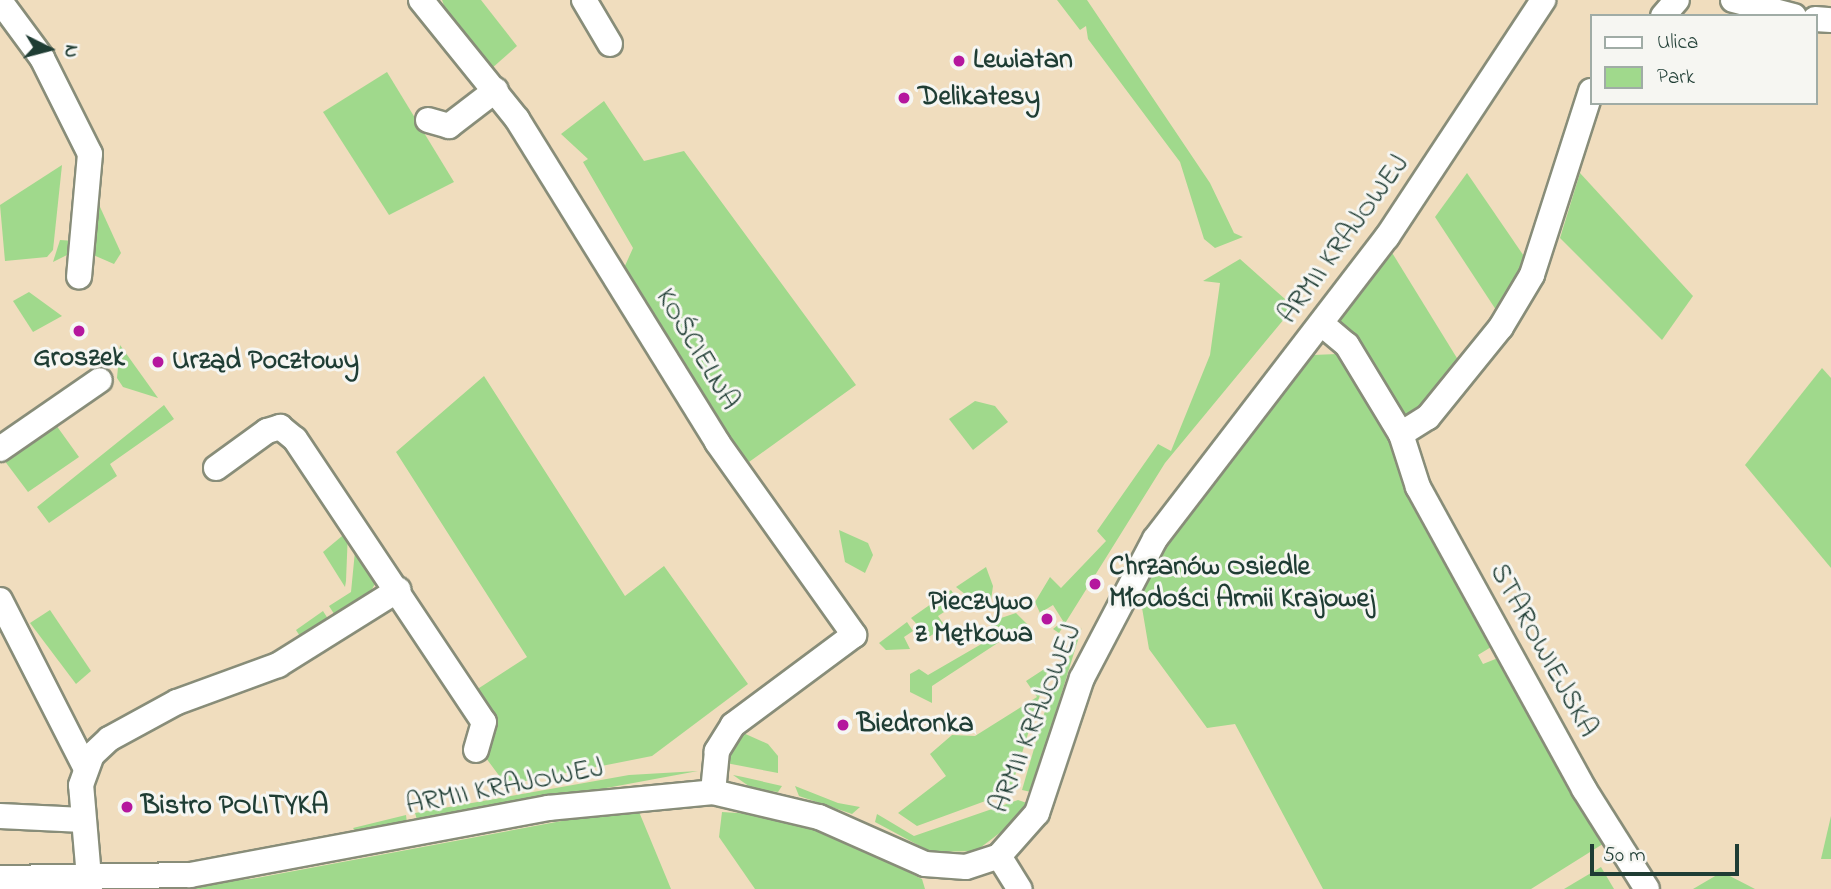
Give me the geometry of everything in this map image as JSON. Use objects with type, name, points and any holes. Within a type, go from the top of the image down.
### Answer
[{"type":"street","name":"KOŚCIELNA","points":[[421,0],[496,90],[717,442],[854,635],[733,725],[717,751],[713,792]]},
{"type":"street","points":[[584,0],[610,44]]},
{"type":"street","name":"ARMII KRAJOWEJ","points":[[1514,37],[1524,0]]},
{"type":"street","name":"ARMII KRAJOWEJ","points":[[0,878],[90,883],[190,875],[561,806],[713,792],[807,813],[925,864],[966,867],[999,856],[1037,813],[1082,678],[1155,538],[1323,325],[1514,37],[1543,0]]},
{"type":"street","points":[[1664,14],[1676,0]]},
{"type":"street","points":[[1733,0],[1786,14]]},
{"type":"street","points":[[0,1],[42,58],[90,153],[79,277]]},
{"type":"street","points":[[428,120],[449,127],[496,90]]},
{"type":"street","points":[[1401,434],[1428,417],[1464,373],[1532,275],[1590,95]]},
{"type":"street","name":"STAROWIEJSKA","points":[[1323,325],[1347,345],[1401,434],[1418,487],[1647,889]]},
{"type":"street","points":[[0,449],[100,380]]},
{"type":"street","points":[[216,468],[280,427],[295,439],[484,722],[475,750]]},
{"type":"street","points":[[85,767],[109,739],[143,718],[278,665],[398,590]]},
{"type":"street","points":[[0,600],[85,767],[83,820],[90,883]]},
{"type":"street","points":[[0,794],[8,816],[83,820]]},
{"type":"street","points":[[999,856],[1020,889]]},
{"type":"green space","points":[[442,0],[481,0],[517,46],[491,69],[450,22]]},
{"type":"green space","points":[[1057,0],[1087,0],[1210,183],[1234,233],[1243,237],[1215,248],[1204,239],[1180,162],[1088,39],[1086,26],[1080,30]]},
{"type":"green space","points":[[387,72],[454,182],[389,215],[323,112]]},
{"type":"green space","points":[[604,101],[644,161],[684,151],[856,385],[749,462],[704,404],[624,268],[633,248],[583,162],[588,159],[561,134]]},
{"type":"green space","points":[[62,165],[53,250],[47,257],[5,261],[0,205]]},
{"type":"green space","points":[[1467,173],[1528,262],[1500,316],[1435,217]]},
{"type":"green space","points":[[1580,173],[1693,296],[1662,340],[1560,238]]},
{"type":"green space","points":[[95,196],[121,253],[114,264],[91,254]]},
{"type":"green space","points":[[60,240],[75,241],[67,255],[53,262]]},
{"type":"green space","points":[[1391,251],[1460,363],[1412,419],[1400,417],[1340,321]]},
{"type":"green space","points":[[1240,259],[1294,307],[1165,463],[1059,633],[1053,629],[1063,621],[1053,605],[1040,613],[1035,602],[1050,577],[1061,588],[1106,541],[1097,531],[1158,444],[1171,451],[1210,355],[1220,283],[1203,281]]},
{"type":"green space","points":[[29,292],[62,316],[33,332],[13,301]]},
{"type":"green space","points":[[120,345],[158,398],[123,387],[117,378]]},
{"type":"green space","points":[[1337,354],[1397,443],[1440,554],[1496,644],[1478,655],[1483,664],[1503,656],[1606,842],[1531,889],[1323,889],[1235,724],[1207,728],[1149,649],[1139,590],[1171,523],[1313,355]]},
{"type":"green space","points":[[1822,368],[1831,378],[1831,568],[1745,465]]},
{"type":"green space","points":[[484,376],[625,596],[664,566],[748,684],[652,756],[506,785],[486,758],[497,725],[476,690],[527,657],[396,452]]},
{"type":"green space","points":[[975,401],[995,406],[1008,422],[973,450],[949,419]]},
{"type":"green space","points":[[164,405],[174,419],[110,464],[117,476],[49,523],[37,507]]},
{"type":"green space","points":[[56,425],[79,457],[28,492],[4,460]]},
{"type":"green space","points":[[839,530],[868,543],[873,555],[865,573],[845,562]]},
{"type":"green space","points":[[348,531],[346,581],[345,587],[323,552]]},
{"type":"green space","points":[[356,541],[376,582],[367,598],[338,620],[329,606],[351,592]]},
{"type":"green space","points":[[986,567],[993,586],[991,600],[980,606],[956,587]]},
{"type":"green space","points":[[951,590],[959,602],[938,616],[945,626],[929,637],[911,618]]},
{"type":"green space","points":[[50,610],[91,671],[76,684],[30,623]]},
{"type":"green space","points":[[323,611],[330,622],[303,641],[296,630]]},
{"type":"green space","points":[[1016,613],[1029,626],[1022,644],[1013,633],[932,686],[932,703],[910,692],[910,674],[919,669],[928,675],[997,635],[989,622]]},
{"type":"green space","points":[[907,622],[913,631],[904,637],[910,649],[886,650],[879,643]]},
{"type":"green space","points":[[1082,627],[1031,792],[1022,790],[1047,704]]},
{"type":"green space","points":[[1049,666],[1010,792],[917,826],[898,813],[946,776],[930,754],[952,735],[975,736],[1037,697],[1026,681]]},
{"type":"green space","points":[[741,732],[768,744],[778,756],[778,773],[726,763]]},
{"type":"green space","points":[[698,771],[418,823],[415,813],[629,775]]},
{"type":"green space","points":[[733,775],[782,786],[778,792],[753,789]]},
{"type":"green space","points":[[795,786],[838,803],[860,807],[852,814],[799,796]]},
{"type":"green space","points":[[1018,800],[1027,803],[1014,822],[976,851],[931,852],[875,822],[877,814],[914,836]]},
{"type":"green space","points":[[637,807],[671,889],[124,889],[251,879]]},
{"type":"green space","points":[[722,812],[782,816],[845,840],[922,879],[925,889],[755,889],[719,837]]},
{"type":"green space","points":[[406,815],[408,831],[359,836],[353,828]]},
{"type":"green space","points":[[1831,816],[1831,859],[1821,859]]},
{"type":"green space","points":[[1601,867],[1614,889],[1564,889]]},
{"type":"green space","points":[[1722,872],[1755,889],[1693,889]]},
{"type":"place","name":"Lewiatan","points":[[959,61]]},
{"type":"place","name":"Delikatesy","points":[[904,98]]},
{"type":"place","name":"Groszek","points":[[79,331]]},
{"type":"place","name":"Urząd Pocztowy","points":[[158,362]]},
{"type":"place","name":"Chrzanów Osiedle Młodości Armii Krajowej","points":[[1095,584]]},
{"type":"place","name":"Pieczywo z Mętkowa","points":[[1047,619]]},
{"type":"place","name":"Biedronka","points":[[843,725]]},
{"type":"place","name":"Bistro POLITYKA","points":[[127,807]]}]
